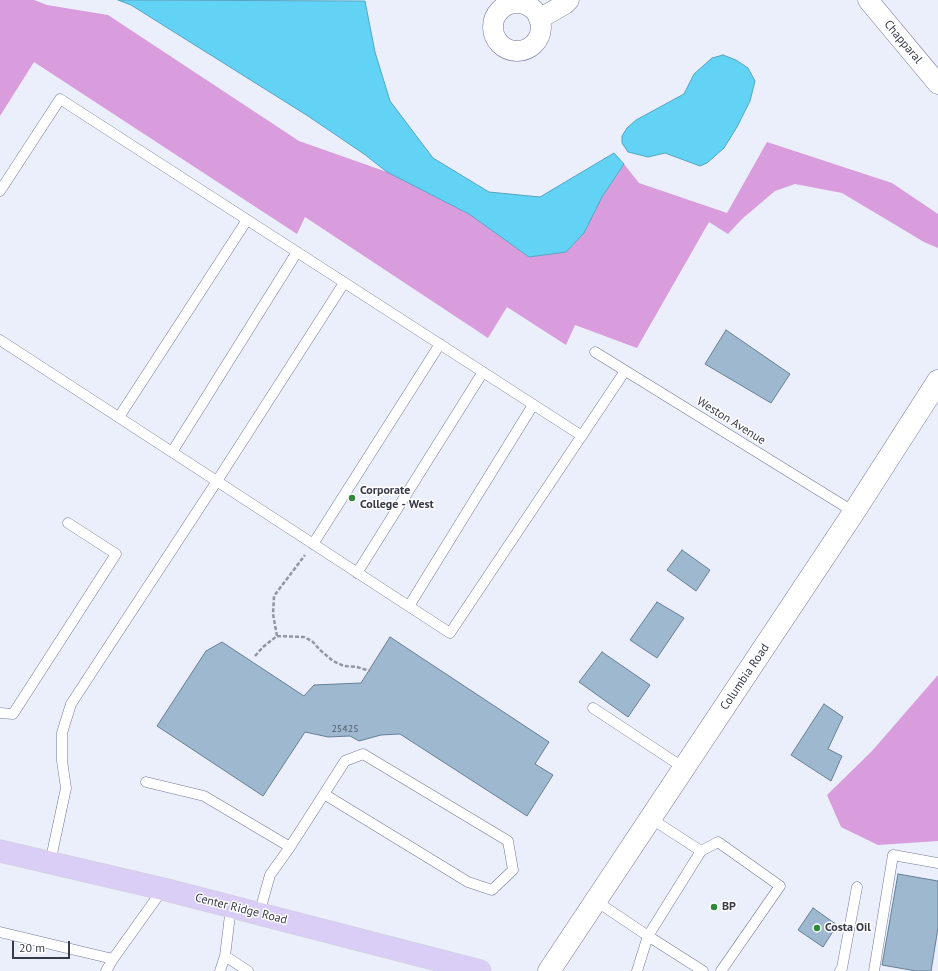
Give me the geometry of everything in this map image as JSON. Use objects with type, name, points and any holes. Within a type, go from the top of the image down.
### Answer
[{"type":"main road","name":"Columbia Road","points":[[549,971],[854,512],[938,381]]},
{"type":"main road","name":"Center Ridge Road","points":[[0,851],[163,889],[480,971]]},
{"type":"street","points":[[540,19],[569,0]]},
{"type":"street","name":"Chapparal","points":[[868,0],[938,84]]},
{"type":"lane","points":[[0,191],[60,99],[582,436]]},
{"type":"lane","points":[[119,417],[247,220]]},
{"type":"lane","points":[[172,452],[297,252]]},
{"type":"lane","points":[[50,863],[66,788],[62,761],[62,733],[71,704],[217,481],[344,282]]},
{"type":"lane","points":[[0,340],[450,633],[625,371]]},
{"type":"lane","points":[[313,544],[440,344]]},
{"type":"lane","name":"Weston Avenue","points":[[595,352],[854,512]]},
{"type":"lane","points":[[357,573],[483,372]]},
{"type":"lane","points":[[409,606],[533,405]]},
{"type":"lane","points":[[0,713],[13,714],[116,554],[68,523]]},
{"type":"lane","points":[[593,708],[684,768]]},
{"type":"lane","points":[[260,914],[270,875],[290,847],[324,794],[346,761],[363,754],[508,841],[513,870],[492,890],[468,882],[324,794]]},
{"type":"lane","points":[[146,782],[204,796],[290,847]]},
{"type":"lane","points":[[650,818],[701,851]]},
{"type":"lane","points":[[637,971],[648,936],[701,851],[718,842],[780,886],[721,971]]},
{"type":"lane","points":[[874,971],[892,855],[938,863]]},
{"type":"lane","points":[[840,971],[842,968],[857,887]]},
{"type":"lane","points":[[106,971],[163,889]]},
{"type":"lane","points":[[596,901],[704,971]]},
{"type":"lane","points":[[220,971],[225,956],[231,907]]},
{"type":"lane","points":[[0,932],[113,959]]},
{"type":"lane","points":[[225,956],[248,971]]},
{"type":"path","points":[[277,636],[273,614],[274,596],[305,554]]},
{"type":"path","points":[[255,656],[263,647],[277,636],[304,637],[312,641],[333,661],[344,666],[370,670]]},
{"type":"shaded area","points":[[0,0],[34,0],[47,5],[108,15],[299,141],[387,172],[469,214],[529,257],[566,252],[584,233],[602,197],[624,164],[639,183],[727,213],[767,142],[892,183],[938,214],[938,248],[924,242],[842,193],[795,184],[775,191],[742,219],[728,234],[709,222],[637,348],[575,325],[566,345],[507,307],[488,338],[305,217],[297,234],[34,62],[0,116]]},
{"type":"shaded area","points":[[938,675],[938,841],[878,845],[841,827],[827,795],[872,751]]},
{"type":"water","points":[[118,0],[365,1],[375,52],[390,101],[433,158],[489,192],[540,197],[614,153],[624,164],[602,197],[584,233],[566,252],[529,257],[469,214],[387,172],[364,154],[308,116],[131,5]]},
{"type":"water","points":[[723,55],[736,60],[748,68],[755,81],[750,101],[737,127],[724,148],[707,163],[700,166],[665,153],[648,157],[628,152],[622,143],[622,136],[627,128],[636,120],[684,94],[694,74],[712,58]]},
{"type":"building","points":[[726,330],[790,374],[771,403],[705,364]]},
{"type":"building","points":[[682,550],[710,570],[696,591],[667,570]]},
{"type":"building","points":[[657,602],[684,618],[657,658],[630,640]]},
{"type":"building","points":[[390,637],[549,742],[535,764],[553,775],[527,816],[400,734],[381,735],[359,741],[350,736],[328,737],[305,732],[263,796],[157,726],[206,651],[222,642],[304,696],[314,685],[361,683]]},
{"type":"building","points":[[602,652],[650,685],[628,717],[579,682]]},
{"type":"building","points":[[824,704],[843,717],[828,749],[842,756],[831,781],[791,755]]},
{"type":"building","points":[[898,874],[938,881],[938,928],[931,971],[916,971],[882,965]]},
{"type":"building","name":"Costa Oil","points":[[813,908],[837,925],[823,947],[798,930]]},
{"type":"place","name":"Corporate College - West","points":[[352,498]]},
{"type":"place","name":"BP","points":[[714,907]]},
{"type":"place","name":"Costa Oil","points":[[817,928]]}]
